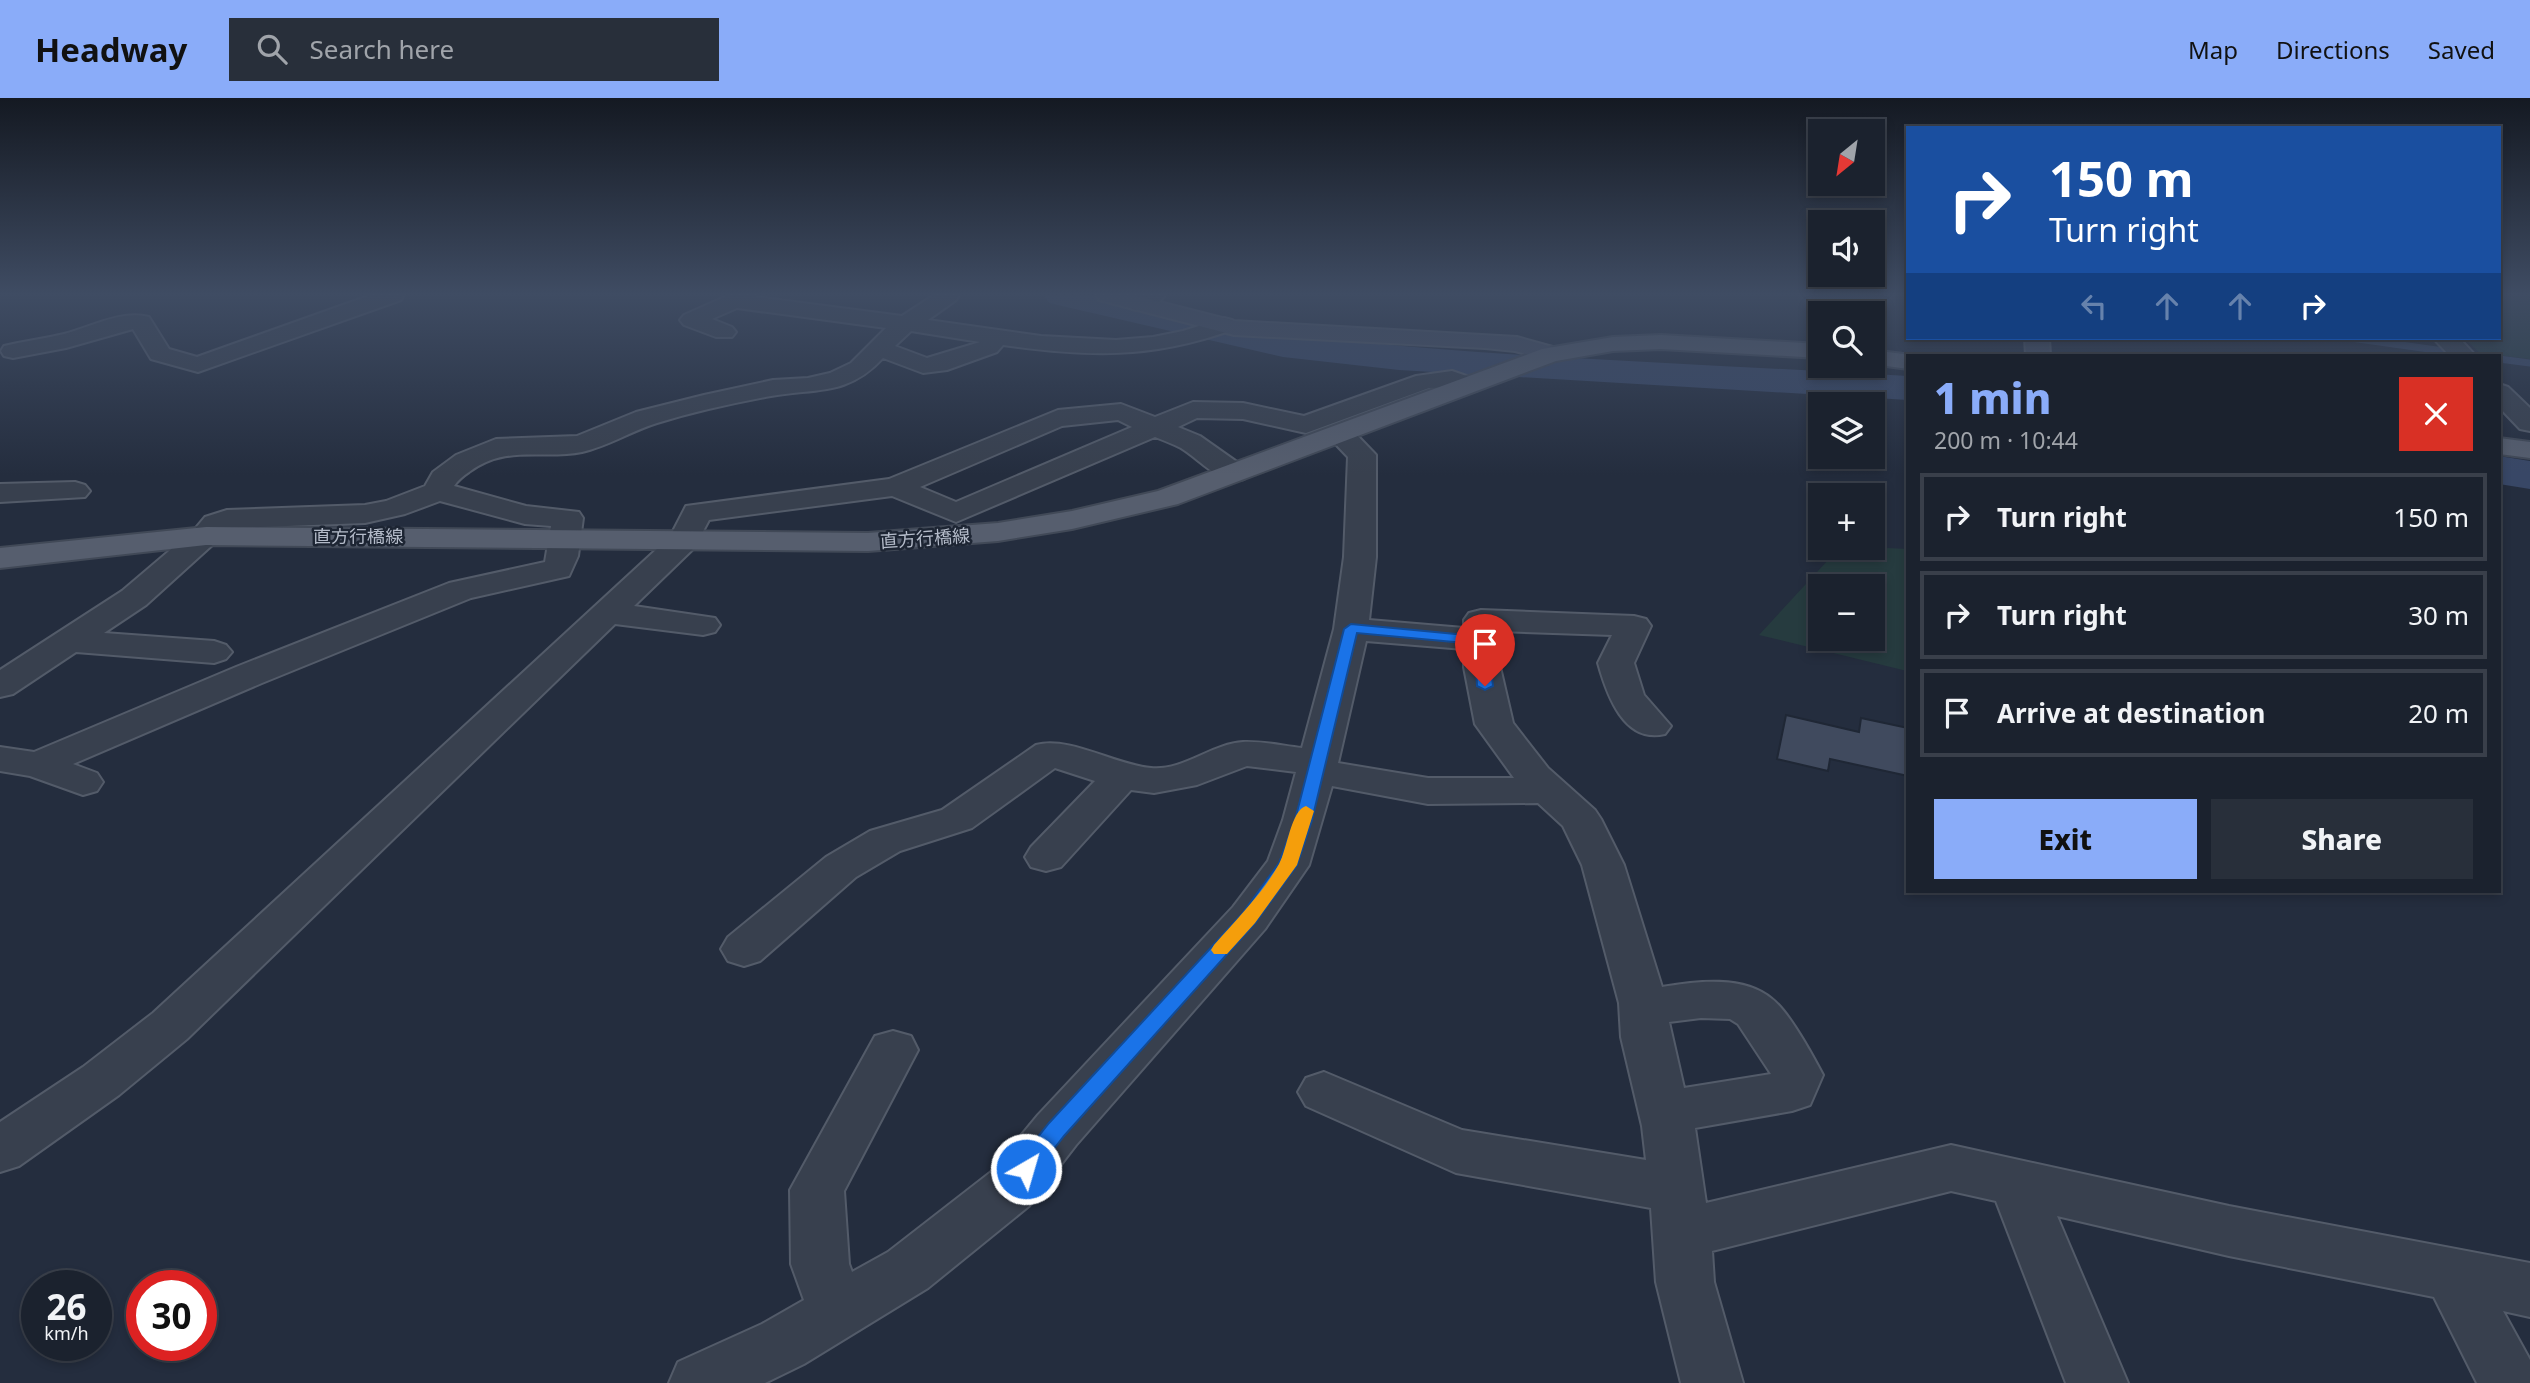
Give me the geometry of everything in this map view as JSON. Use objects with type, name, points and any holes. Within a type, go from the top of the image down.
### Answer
[{"type":"main road","name":"直方行橋線","points":[[0,558],[206,536],[868,542],[998,532],[1072,520],[1167,498],[1548,355]]},
{"type":"main road","points":[[1885,359],[1906,362]]},
{"type":"main road","points":[[2501,446],[2530,450]]},
{"type":"street","points":[[160,355],[198,365],[224,355]]},
{"type":"street","points":[[438,491],[443,478],[466,461],[506,444],[579,444],[645,418],[704,403],[773,388],[807,386],[838,379],[860,368],[872,355]]},
{"type":"street","points":[[900,355],[923,366],[938,365],[966,355]]},
{"type":"street","points":[[895,487],[957,513],[1193,410],[1243,411],[1306,425],[1425,382],[1452,379],[1469,385]]},
{"type":"street","points":[[2501,394],[2530,423]]},
{"type":"street","points":[[0,1150],[101,1082],[170,1026],[683,541],[697,512],[895,487],[1058,418],[1121,412],[1157,426],[1215,457],[1234,473]]},
{"type":"street","points":[[700,1383],[783,1344],[908,1270],[1010,1189],[1057,1130],[1249,918],[1288,865],[1304,820],[1351,629],[1360,557],[1362,455],[1340,435]]},
{"type":"street","points":[[0,493],[75,491]]},
{"type":"street","points":[[0,686],[134,598],[206,536],[216,523],[228,519],[365,514],[394,508],[438,491],[525,515],[568,518],[563,538],[565,555],[558,569],[461,590],[249,675],[38,765]]},
{"type":"street","points":[[607,613],[703,625]]},
{"type":"street","points":[[1652,726],[1626,698],[1616,663],[1634,626],[1481,620],[1482,667],[1494,724],[1534,777],[1580,818],[1604,865],[1643,1009],[1646,1037],[1665,1112],[1679,1210],[1685,1282],[1712,1383]]},
{"type":"street","points":[[1351,629],[1482,640]]},
{"type":"street","points":[[69,641],[214,652]]},
{"type":"street","points":[[744,948],[841,867],[885,841],[957,819],[1050,753],[1122,776],[1154,780],[1197,773],[1243,754],[1317,766],[1428,791],[1549,790]]},
{"type":"street","points":[[0,760],[38,765],[83,782]]},
{"type":"street","points":[[1046,857],[1122,776]]},
{"type":"street","points":[[1643,1009],[1667,1004],[1730,999],[1755,1011],[1798,1075],[1792,1091],[1665,1112]]},
{"type":"street","points":[[838,1312],[820,1264],[817,1191],[893,1050]]},
{"type":"street","points":[[1324,1092],[1456,1151],[1679,1210],[1724,1225],[1951,1168],[2230,1231],[2530,1290]]},
{"type":"street","points":[[2016,1183],[2097,1383]]},
{"type":"street","points":[[2452,1275],[2509,1383]]},
{"type":"green space","points":[[2501,355],[2530,355],[2530,359],[2501,356]]},
{"type":"green space","points":[[1885,549],[1906,549],[1906,671],[1825,651],[1885,651],[1885,574],[1815,574],[1828,560],[1885,560]]},
{"type":"green space","points":[[1808,582],[1808,647],[1759,635]]},
{"type":"building","points":[[1786,715],[1859,732],[1861,718],[1906,728],[1906,776],[1830,759],[1828,771],[1777,759]]},
{"type":"waterway","points":[[1372,355],[1906,388]]},
{"type":"waterway","points":[[2501,359],[2530,363]]},
{"type":"waterway","points":[[2501,470],[2530,475]]},
{"type":"slow traffic","points":[[1220,950],[1249,918],[1288,865],[1306,811]]},
{"type":"route","points":[[1026,1169],[1057,1130],[1249,918],[1288,865],[1304,820],[1351,629],[1482,640],[1485,686]]}]
